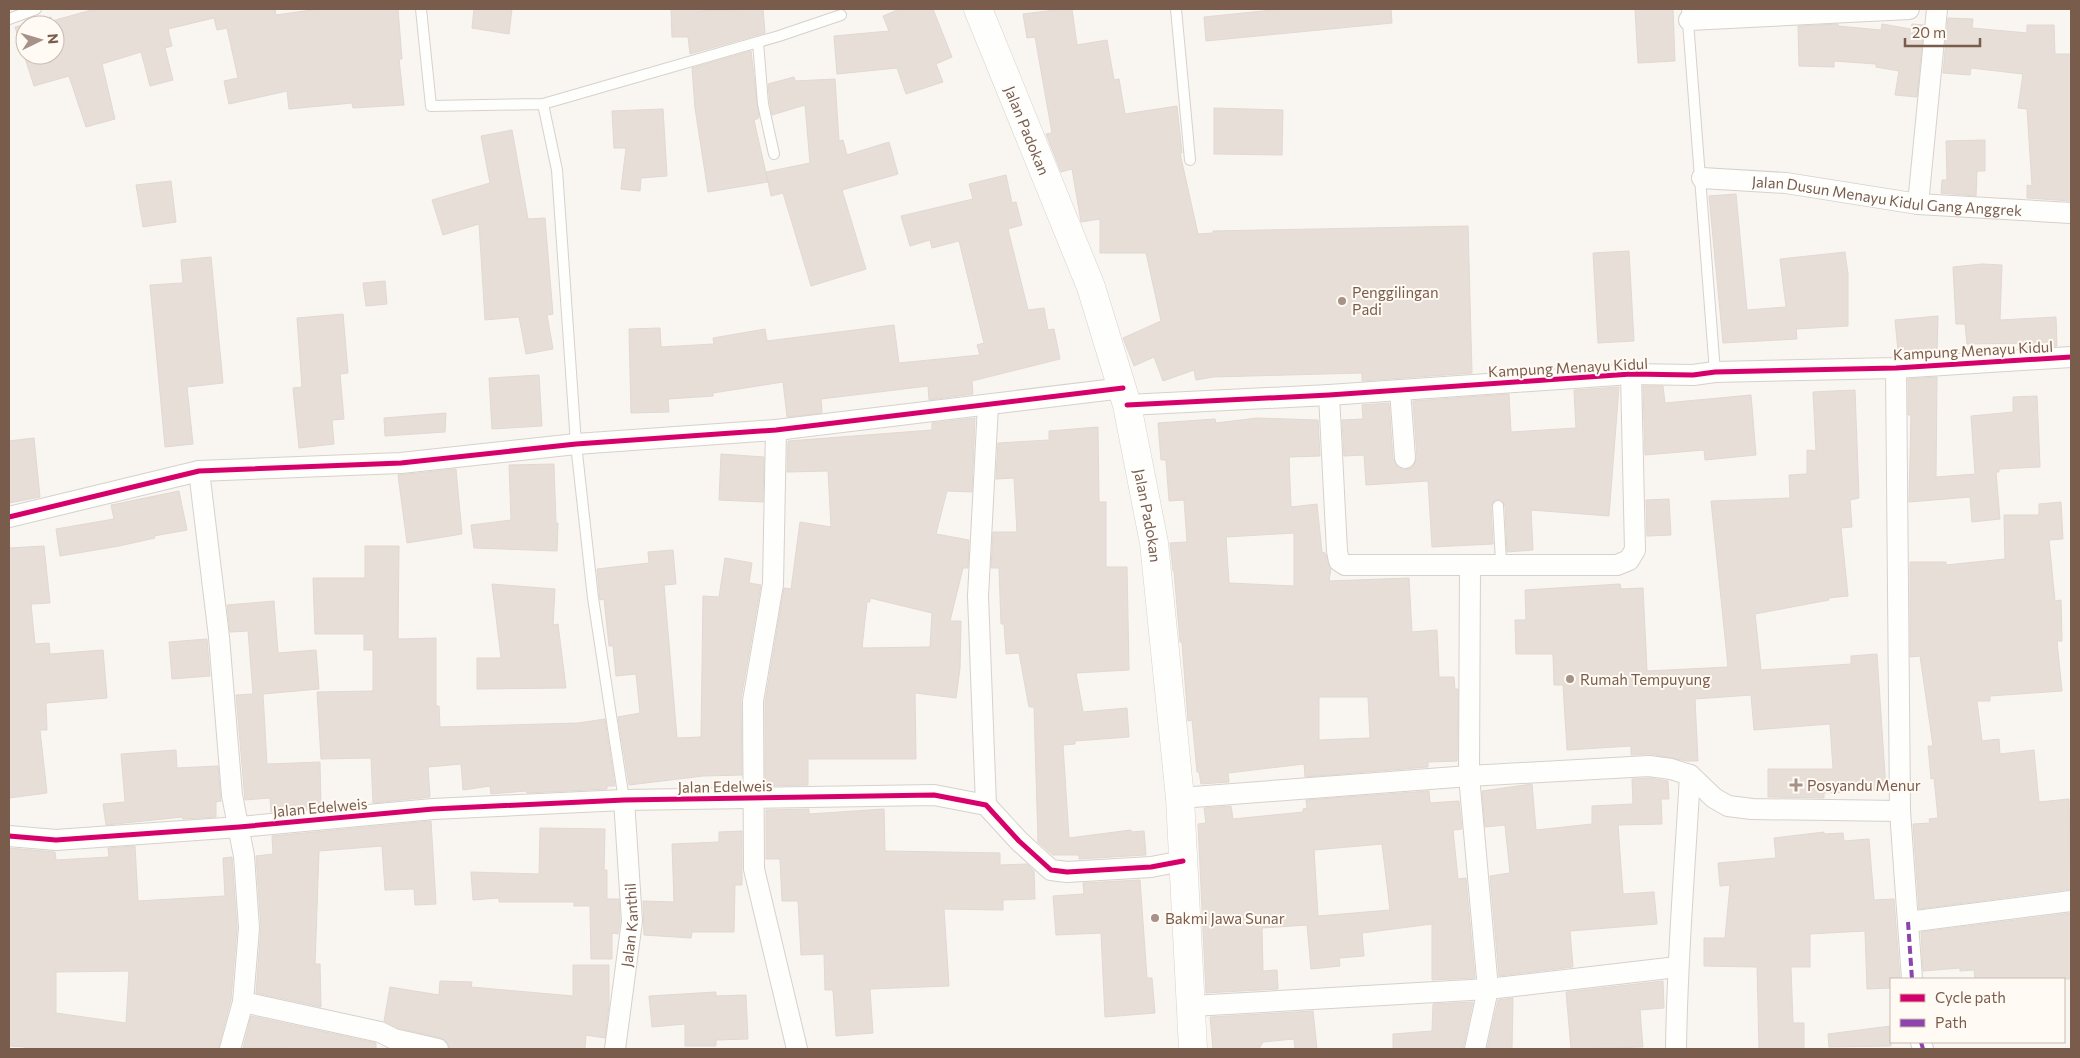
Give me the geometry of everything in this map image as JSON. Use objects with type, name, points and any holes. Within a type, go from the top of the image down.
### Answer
[{"type":"main road","name":"Jalan Padokan","points":[[978,9],[1091,287],[1125,396],[1154,543],[1180,798],[1193,1049]]},
{"type":"street","points":[[1688,15],[1909,9]]},
{"type":"street","points":[[1918,204],[1937,9]]},
{"type":"street","name":"Jalan Dusun Menayu Kidul Gang Anggrek","points":[[1702,178],[1786,182],[1918,204],[2071,213]]},
{"type":"street","name":"Kampung Menayu Kidul","points":[[9,518],[199,471],[401,463],[576,444],[776,430],[988,405],[1125,396],[1329,395],[1631,374],[1693,375],[1715,372],[1896,368],[2071,357]]},
{"type":"street","points":[[1896,368],[1900,812],[1912,978]]},
{"type":"street","points":[[1329,395],[1339,560],[1345,565],[1470,565],[1501,563],[1617,565],[1629,560],[1635,550],[1631,374]]},
{"type":"street","points":[[1400,390],[1405,458]]},
{"type":"street","points":[[988,405],[978,596],[986,805],[1019,841],[1051,870],[1067,872],[1151,868],[1183,860]]},
{"type":"street","points":[[776,430],[773,584],[753,701],[754,869],[797,1049]]},
{"type":"street","points":[[199,471],[219,637],[232,795],[244,856],[249,928],[243,1002],[230,1049]]},
{"type":"street","points":[[1470,565],[1469,776],[1488,989],[1475,1049]]},
{"type":"street","points":[[1180,798],[1469,776],[1649,766],[1671,769],[1690,775],[1714,798],[1728,806],[1752,809],[1900,812]]},
{"type":"street","points":[[1676,1049],[1677,967],[1684,891],[1690,775]]},
{"type":"street","name":"Jalan Edelweis","points":[[9,836],[56,840],[239,827],[433,809],[624,800],[934,795],[986,805]]},
{"type":"street","name":"Jalan Kanthil","points":[[615,1049],[632,921],[624,800]]},
{"type":"street","points":[[1908,922],[2071,901]]},
{"type":"street","points":[[1192,1006],[1488,989],[1677,967]]},
{"type":"street","points":[[243,1002],[380,1032],[394,1039],[438,1049]]},
{"type":"lane","points":[[9,19],[36,9]]},
{"type":"lane","points":[[421,9],[431,106],[543,104],[758,42],[840,15]]},
{"type":"lane","points":[[1176,9],[1190,160]]},
{"type":"lane","points":[[1688,15],[1702,178],[1715,372]]},
{"type":"lane","points":[[758,42],[763,104],[774,154]]},
{"type":"lane","points":[[543,104],[557,170],[576,444],[593,598],[624,800]]},
{"type":"lane","points":[[1498,506],[1501,563]]},
{"type":"building","points":[[95,9],[275,9],[276,15],[319,9],[398,9],[402,59],[399,59],[404,105],[353,108],[352,103],[289,109],[287,91],[229,104],[224,81],[238,78],[227,28],[217,30],[214,18],[168,29],[172,46],[165,48],[173,80],[150,86],[141,52],[102,64],[115,119],[86,127],[69,76],[34,86],[27,65],[65,65],[65,17]]},
{"type":"building","points":[[474,9],[512,9],[509,34],[472,28]]},
{"type":"building","points":[[671,9],[694,9],[694,11],[763,9],[765,33],[690,54],[688,37],[672,37]]},
{"type":"building","points":[[900,9],[933,9],[952,57],[936,64],[943,82],[906,94],[897,68],[837,74],[834,36],[889,31],[883,16]]},
{"type":"building","points":[[1072,9],[1077,45],[1107,40],[1114,80],[1119,79],[1125,114],[1177,106],[1182,153],[1180,153],[1198,234],[1213,233],[1213,231],[1468,226],[1472,373],[1362,381],[1362,373],[1213,377],[1196,380],[1194,370],[1163,381],[1154,357],[1134,366],[1123,338],[1161,321],[1146,253],[1100,253],[1100,219],[1081,222],[1072,169],[1061,172],[1046,134],[1052,133],[1035,37],[1027,38],[1023,14]]},
{"type":"building","points":[[1283,9],[1391,9],[1392,23],[1206,41],[1204,17]]},
{"type":"building","points":[[1635,9],[1673,9],[1675,61],[1638,63]]},
{"type":"building","points":[[1948,18],[1973,19],[1972,28],[2027,33],[2027,25],[2054,25],[2055,54],[2071,54],[2071,201],[2027,198],[2027,185],[2032,186],[2027,109],[2018,108],[2023,74],[1971,68],[1970,75],[1943,73]]},
{"type":"building","points":[[1838,24],[1838,26],[1881,30],[1882,24],[1911,29],[1912,24],[1924,25],[1917,97],[1895,95],[1899,71],[1876,67],[1876,64],[1834,61],[1834,67],[1799,66],[1798,26]]},
{"type":"building","points":[[751,51],[759,118],[754,120],[768,182],[708,192],[695,108],[692,68]]},
{"type":"building","points":[[794,77],[795,81],[835,79],[839,141],[843,140],[847,155],[889,142],[898,174],[842,190],[866,269],[811,286],[783,193],[771,196],[766,172],[810,163],[805,105],[772,115],[768,84]]},
{"type":"building","points":[[1214,108],[1283,110],[1282,155],[1214,154]]},
{"type":"building","points":[[663,109],[667,176],[641,178],[640,191],[621,189],[626,148],[614,148],[612,111]]},
{"type":"building","points":[[512,130],[528,219],[545,218],[553,314],[547,315],[553,349],[526,354],[519,317],[485,320],[479,224],[443,235],[432,200],[490,183],[481,136]]},
{"type":"building","points":[[1985,140],[1985,171],[1977,171],[1976,196],[1941,193],[1942,180],[1947,180],[1946,141]]},
{"type":"building","points":[[1006,175],[1012,203],[1016,202],[1022,225],[1008,229],[1028,310],[1044,308],[1048,330],[1054,329],[1060,359],[972,381],[973,394],[929,400],[928,386],[821,399],[822,413],[787,417],[783,382],[713,393],[713,396],[668,399],[669,412],[631,413],[629,329],[660,328],[661,347],[714,344],[713,338],[765,329],[767,341],[894,325],[899,363],[980,355],[977,345],[984,343],[959,241],[932,248],[930,240],[910,246],[901,216],[973,199],[969,184]]},
{"type":"building","points":[[171,181],[176,222],[143,227],[136,185]]},
{"type":"building","points":[[1736,194],[1747,310],[1786,307],[1780,259],[1845,252],[1848,274],[1848,326],[1796,329],[1797,339],[1723,343],[1709,196]]},
{"type":"building","points":[[1629,251],[1634,341],[1598,343],[1593,253]]},
{"type":"building","points":[[211,257],[223,383],[187,387],[193,444],[165,447],[150,285],[183,283],[181,260]]},
{"type":"building","points":[[1982,264],[2002,265],[2000,320],[2056,317],[2057,346],[2027,348],[2027,343],[1967,344],[1965,324],[1956,324],[1953,267]]},
{"type":"building","points":[[385,281],[387,304],[366,306],[363,283]]},
{"type":"building","points":[[343,314],[348,373],[340,374],[344,419],[332,420],[334,444],[299,448],[293,388],[302,387],[297,318]]},
{"type":"building","points":[[1938,316],[1937,354],[1904,356],[1904,351],[1898,351],[1895,320]]},
{"type":"building","points":[[539,375],[542,426],[492,429],[489,378]]},
{"type":"building","points":[[1937,377],[1936,477],[1975,474],[1971,416],[2013,412],[2013,397],[2037,396],[2040,467],[1999,469],[1999,472],[1996,472],[2000,519],[1972,522],[1970,497],[1909,502],[1911,415],[1908,415],[1908,379]]},
{"type":"building","points":[[1643,386],[1663,386],[1665,403],[1751,395],[1756,455],[1705,460],[1704,450],[1645,455]]},
{"type":"building","points":[[1619,387],[1609,516],[1531,510],[1533,550],[1507,552],[1505,506],[1498,499],[1491,506],[1493,544],[1432,547],[1428,481],[1366,485],[1364,455],[1344,456],[1342,420],[1363,419],[1362,405],[1389,403],[1393,459],[1399,468],[1405,470],[1412,468],[1417,458],[1413,401],[1509,394],[1511,432],[1576,428],[1574,390]]},
{"type":"building","points":[[1855,390],[1859,498],[1850,500],[1852,527],[1841,528],[1848,596],[1828,598],[1829,600],[1755,614],[1761,670],[1851,664],[1851,656],[1877,654],[1886,790],[1824,793],[1824,798],[1768,797],[1768,769],[1833,769],[1830,724],[1754,730],[1751,695],[1695,699],[1698,761],[1687,761],[1650,754],[1631,755],[1631,746],[1567,750],[1563,685],[1554,685],[1553,654],[1516,654],[1515,620],[1526,620],[1525,590],[1620,584],[1621,589],[1643,588],[1647,671],[1728,667],[1711,501],[1790,498],[1789,475],[1807,474],[1807,450],[1816,451],[1813,392]]},
{"type":"building","points":[[446,413],[445,432],[385,436],[384,418]]},
{"type":"building","points":[[975,418],[972,492],[947,491],[936,534],[969,540],[968,568],[963,568],[950,621],[961,621],[960,668],[956,698],[915,693],[916,759],[808,759],[808,785],[765,786],[765,702],[784,588],[791,589],[800,522],[831,527],[828,471],[787,472],[788,441],[932,430],[932,423]],"holes":[[[870,598],[932,613],[930,647],[862,648],[867,602],[870,602]]]},
{"type":"building","points":[[1257,418],[1318,420],[1320,456],[1289,457],[1291,507],[1317,504],[1322,552],[1325,553],[1331,568],[1329,581],[1409,578],[1412,632],[1437,630],[1439,677],[1454,677],[1455,689],[1458,689],[1457,761],[1428,762],[1428,767],[1305,777],[1304,764],[1228,773],[1229,782],[1201,784],[1199,772],[1197,772],[1192,720],[1188,721],[1182,642],[1180,642],[1170,543],[1187,542],[1184,500],[1169,501],[1166,460],[1161,460],[1158,423],[1215,419],[1216,423]],"holes":[[[1294,533],[1294,586],[1229,583],[1226,537]],[[1319,697],[1368,697],[1370,738],[1319,740]]]},
{"type":"building","points":[[1098,427],[1099,502],[1106,502],[1106,567],[1127,567],[1129,670],[1076,673],[1083,712],[1127,708],[1129,737],[1075,741],[1075,744],[1063,745],[1069,838],[1131,830],[1131,832],[1144,831],[1146,855],[1079,859],[1079,855],[1053,855],[1038,842],[1034,707],[1029,707],[1019,653],[1006,654],[1004,624],[1001,624],[999,568],[991,568],[993,532],[1017,532],[1014,478],[996,479],[998,443],[1049,440],[1049,431]]},
{"type":"building","points":[[34,438],[40,497],[9,503],[9,441]]},
{"type":"building","points":[[721,454],[764,457],[763,502],[719,500]]},
{"type":"building","points":[[554,464],[556,523],[558,523],[557,551],[474,548],[471,525],[511,520],[509,465]]},
{"type":"building","points":[[456,469],[462,534],[407,543],[398,475]]},
{"type":"building","points":[[179,491],[187,530],[154,536],[155,538],[119,546],[60,556],[56,529],[114,519],[111,505]]},
{"type":"building","points":[[1669,499],[1671,535],[1647,536],[1646,500]]},
{"type":"building","points":[[2061,502],[2063,539],[2049,540],[2055,601],[2061,600],[2062,641],[2057,641],[2062,691],[1990,696],[1990,701],[1977,701],[1982,741],[1999,739],[2000,754],[2034,750],[2039,802],[2069,799],[2071,889],[1919,909],[1913,824],[1930,823],[1929,819],[1938,818],[1934,778],[1931,779],[1928,746],[1933,746],[1920,656],[1910,657],[1910,562],[1946,562],[1946,565],[2005,559],[2004,515],[2039,515],[2039,504]]},
{"type":"building","points":[[44,546],[50,603],[31,604],[35,644],[49,643],[50,654],[103,650],[107,698],[46,703],[47,730],[40,730],[47,793],[9,798],[9,548]]},
{"type":"building","points":[[365,546],[399,546],[398,639],[436,638],[436,706],[439,706],[440,727],[578,723],[605,719],[615,786],[607,786],[607,789],[491,794],[490,786],[463,790],[461,764],[428,767],[430,797],[373,803],[371,758],[321,759],[317,692],[373,691],[373,650],[364,650],[364,634],[315,634],[313,578],[365,578]]},
{"type":"building","points":[[673,550],[676,584],[664,585],[677,738],[701,737],[703,596],[719,597],[725,558],[752,563],[749,583],[761,585],[741,699],[742,775],[703,776],[629,785],[618,717],[640,713],[636,674],[616,676],[613,646],[609,646],[604,599],[600,600],[597,569],[649,563],[648,552]]},
{"type":"building","points":[[492,584],[555,589],[553,625],[558,624],[566,688],[477,689],[477,658],[501,658]]},
{"type":"building","points":[[274,601],[278,653],[316,650],[319,689],[263,694],[267,764],[320,762],[321,807],[271,812],[270,798],[245,800],[236,695],[253,694],[248,631],[230,632],[227,605]]},
{"type":"building","points":[[207,639],[210,676],[172,679],[169,642]]},
{"type":"building","points":[[176,750],[177,768],[218,766],[221,801],[216,802],[216,817],[183,819],[182,817],[106,825],[103,804],[125,802],[121,754]]},
{"type":"building","points":[[1649,778],[1668,781],[1669,799],[1661,799],[1662,824],[1618,825],[1623,894],[1654,892],[1657,924],[1570,931],[1573,967],[1499,976],[1490,876],[1510,873],[1505,825],[1485,827],[1482,791],[1532,784],[1536,830],[1592,824],[1592,806],[1633,804],[1632,779]]},
{"type":"building","points":[[1429,791],[1430,803],[1459,801],[1462,829],[1453,830],[1458,879],[1466,878],[1475,978],[1432,980],[1432,924],[1362,933],[1364,956],[1339,958],[1340,966],[1311,969],[1307,925],[1262,928],[1263,971],[1277,970],[1278,989],[1206,993],[1198,824],[1206,823],[1204,808],[1231,806],[1233,819],[1303,812],[1303,809],[1307,808],[1306,800]],"holes":[[[1382,844],[1390,910],[1318,916],[1314,850]]]},
{"type":"building","points":[[809,809],[809,814],[884,809],[885,851],[1000,853],[1000,865],[1027,864],[1034,871],[1035,899],[1003,900],[1003,910],[944,909],[949,986],[870,989],[873,1033],[836,1036],[833,990],[825,990],[824,954],[801,955],[798,901],[782,901],[780,859],[766,859],[766,810]]},
{"type":"building","points":[[431,821],[436,904],[415,905],[414,889],[385,890],[382,846],[319,851],[315,964],[320,964],[321,1007],[256,993],[261,927],[256,856],[273,854],[272,836]]},
{"type":"building","points":[[540,828],[605,829],[604,870],[607,870],[607,899],[619,899],[620,921],[618,934],[612,933],[612,959],[591,959],[590,906],[574,906],[574,902],[499,902],[499,898],[473,900],[471,872],[539,874]]},
{"type":"building","points":[[742,831],[742,885],[735,885],[734,932],[692,932],[691,938],[644,935],[643,901],[674,902],[672,844],[719,842],[719,832]]},
{"type":"building","points":[[1824,832],[1824,834],[1843,833],[1844,841],[1869,839],[1874,900],[1894,899],[1900,978],[1890,978],[1890,988],[1867,989],[1865,931],[1810,934],[1810,967],[1791,967],[1793,1023],[1804,1023],[1804,1049],[1759,1049],[1757,967],[1704,966],[1704,938],[1725,938],[1730,885],[1720,886],[1718,863],[1776,858],[1774,838]]},
{"type":"building","points":[[135,846],[138,901],[225,896],[223,858],[232,857],[237,928],[231,1000],[218,1049],[26,1049],[26,1047],[9,1046],[9,848],[55,852],[56,860],[109,857],[108,848]],"holes":[[[129,971],[126,1023],[56,1013],[56,972]]]},
{"type":"building","points":[[1140,880],[1147,978],[1152,978],[1155,1013],[1105,1017],[1101,933],[1056,935],[1053,896],[1084,894],[1083,883]]},
{"type":"building","points":[[2071,913],[2071,979],[1975,978],[1974,970],[1960,971],[1960,968],[1923,971],[1921,932]]},
{"type":"building","points":[[573,965],[609,965],[609,1005],[605,1038],[586,1035],[585,1049],[450,1049],[446,1041],[441,1038],[398,1028],[384,1021],[390,987],[439,995],[440,981],[472,982],[471,987],[573,996]]},
{"type":"building","points":[[1663,981],[1664,1008],[1640,1010],[1643,1047],[1571,1049],[1566,992]]},
{"type":"building","points":[[716,992],[716,996],[746,995],[748,1039],[716,1040],[716,1046],[685,1046],[685,1024],[652,1027],[649,996]]},
{"type":"building","points":[[1513,998],[1512,1049],[1487,1049],[1498,1000]]},
{"type":"building","points":[[1473,1002],[1463,1049],[1393,1049],[1393,1034],[1432,1031],[1433,1004]]},
{"type":"building","points":[[1313,1011],[1317,1049],[1295,1049],[1294,1039],[1263,1042],[1259,1049],[1213,1049],[1210,1017]]},
{"type":"building","points":[[251,1016],[376,1043],[376,1049],[243,1048]]},
{"type":"building","points":[[1890,1026],[1891,1046],[1829,1047],[1828,1034]]},
{"type":"marked path","points":[[1908,922],[1912,978]]},
{"type":"marked path","points":[[1921,1043],[1923,1049]]},
{"type":"cycle path","points":[[1127,405],[1329,395],[1631,374],[1693,375],[1715,372],[1896,368],[2071,357]]},
{"type":"cycle path","points":[[9,517],[199,471],[401,463],[576,444],[776,430],[1123,388]]},
{"type":"cycle path","points":[[9,836],[56,840],[239,827],[433,809],[624,800],[934,795],[986,805],[1019,841],[1051,870],[1067,872],[1151,867],[1183,861]]},
{"type":"place","name":"Penggilingan Padi","points":[[1342,301]]},
{"type":"place","name":"Rumah Tempuyung","points":[[1570,679]]},
{"type":"place","name":"Posyandu Menur","points":[[1796,785]]},
{"type":"place","name":"Bakmi Jawa Sunar","points":[[1155,918]]}]
